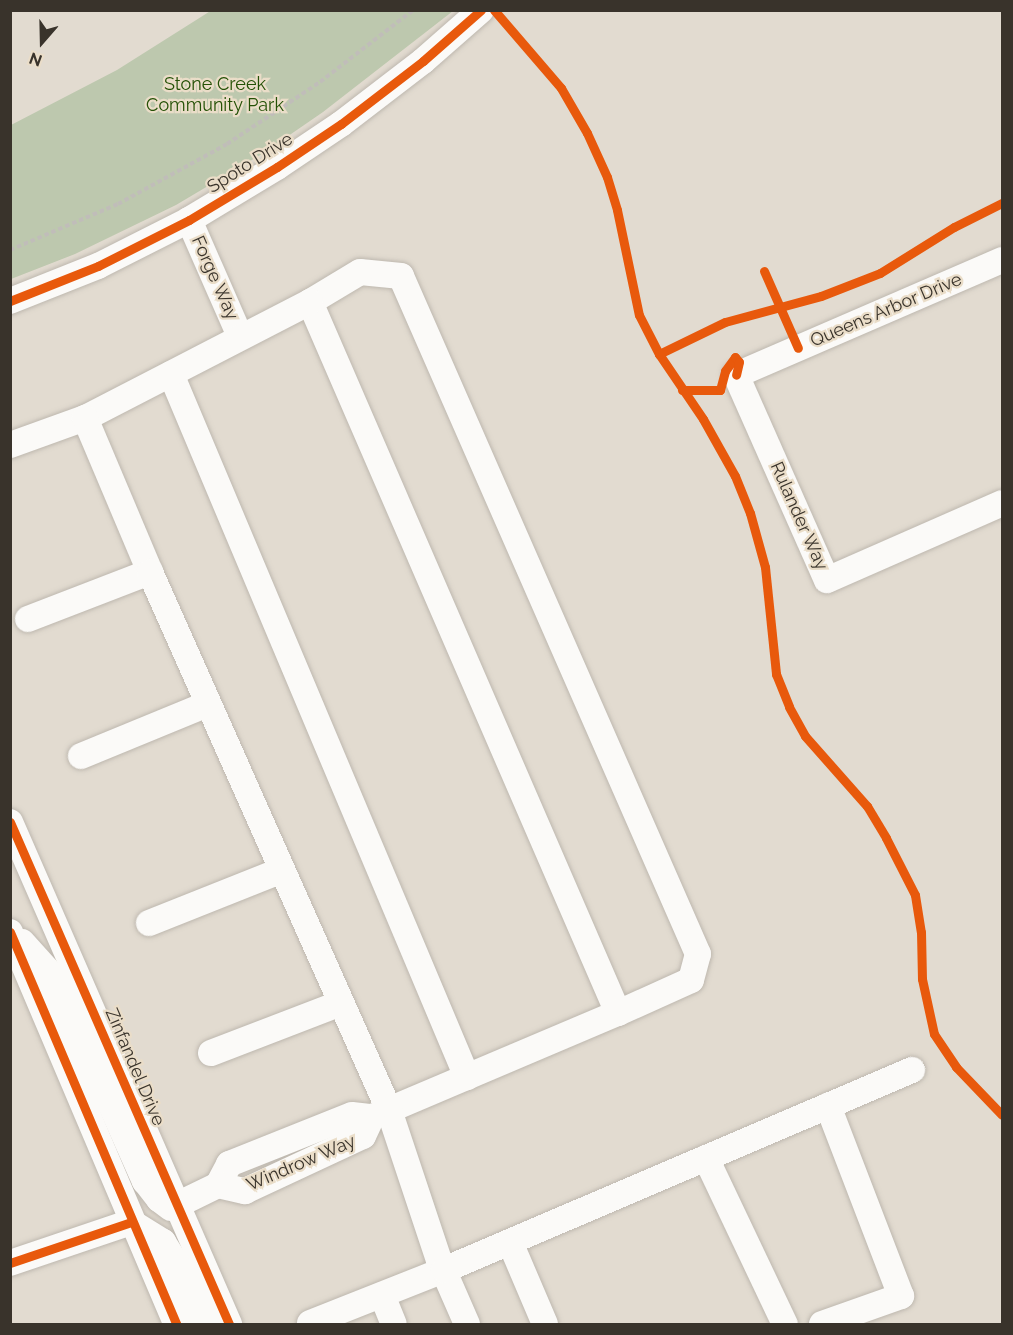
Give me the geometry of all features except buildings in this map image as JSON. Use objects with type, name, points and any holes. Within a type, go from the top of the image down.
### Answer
[{"type":"street","name":"Spoto Drive","points":[[10,301],[98,266],[189,220],[277,167],[341,124],[423,62],[481,10]]},
{"type":"street","name":"Forge Way","points":[[189,220],[240,336]]},
{"type":"street","name":"Queens Arbor Drive","points":[[736,375],[1002,260]]},
{"type":"street","points":[[10,445],[85,418],[240,336],[310,302],[360,272],[401,276],[698,954],[691,980],[381,1114]]},
{"type":"street","points":[[310,302],[618,1013]]},
{"type":"street","points":[[171,374],[467,1077]]},
{"type":"street","name":"Rulander Way","points":[[736,375],[827,580],[1002,503]]},
{"type":"street","points":[[85,418],[150,572],[341,1003],[381,1114],[467,1324]]},
{"type":"street","points":[[28,620],[150,572]]},
{"type":"street","points":[[81,756],[208,704]]},
{"type":"street","name":"Zinfandel Drive","points":[[10,822],[229,1324]]},
{"type":"street","points":[[149,923],[282,870]]},
{"type":"street","points":[[10,930],[46,969],[62,995],[145,1180],[159,1199],[178,1209]]},
{"type":"street","points":[[10,930],[131,1222],[176,1324]]},
{"type":"street","points":[[211,1053],[341,1003]]},
{"type":"street","points":[[310,1323],[444,1270],[912,1070]]},
{"type":"street","points":[[822,1324],[901,1296],[828,1106]]},
{"type":"street","name":"Windrow Way","points":[[178,1209],[218,1185],[245,1191],[363,1136],[381,1114]]},
{"type":"street","points":[[706,1158],[785,1324]]},
{"type":"street","points":[[10,1263],[131,1222],[164,1242],[177,1264],[203,1324]]},
{"type":"street","points":[[510,1242],[545,1324]]},
{"type":"street","points":[[382,1295],[394,1324]]},
{"type":"path","points":[[10,250],[118,204],[227,144],[320,82],[412,10]]},
{"type":"green space","name":"Stone Creek Community Park","points":[[212,10],[453,11],[323,112],[262,154],[176,205],[75,254],[11,279],[11,125],[117,70]]},
{"type":"cycle path","points":[[10,301],[98,266],[189,220],[277,167],[341,124],[423,61],[481,10]]},
{"type":"cycle path","points":[[494,10],[561,88],[587,133],[607,177],[617,210],[639,315],[659,354],[703,419],[735,476],[750,513],[765,567],[776,674],[789,707],[805,736],[867,806],[886,838],[915,895],[921,932],[922,979],[934,1034],[956,1067],[1002,1115]]},
{"type":"cycle path","points":[[659,354],[725,322],[821,296],[880,273],[954,227],[1002,203]]},
{"type":"cycle path","points":[[764,271],[798,348]]},
{"type":"cycle path","points":[[682,390],[720,390],[725,371],[735,357],[739,362],[736,375]]},
{"type":"cycle path","points":[[10,822],[229,1324]]},
{"type":"cycle path","points":[[10,932],[176,1324]]},
{"type":"cycle path","points":[[10,1263],[131,1222]]}]
